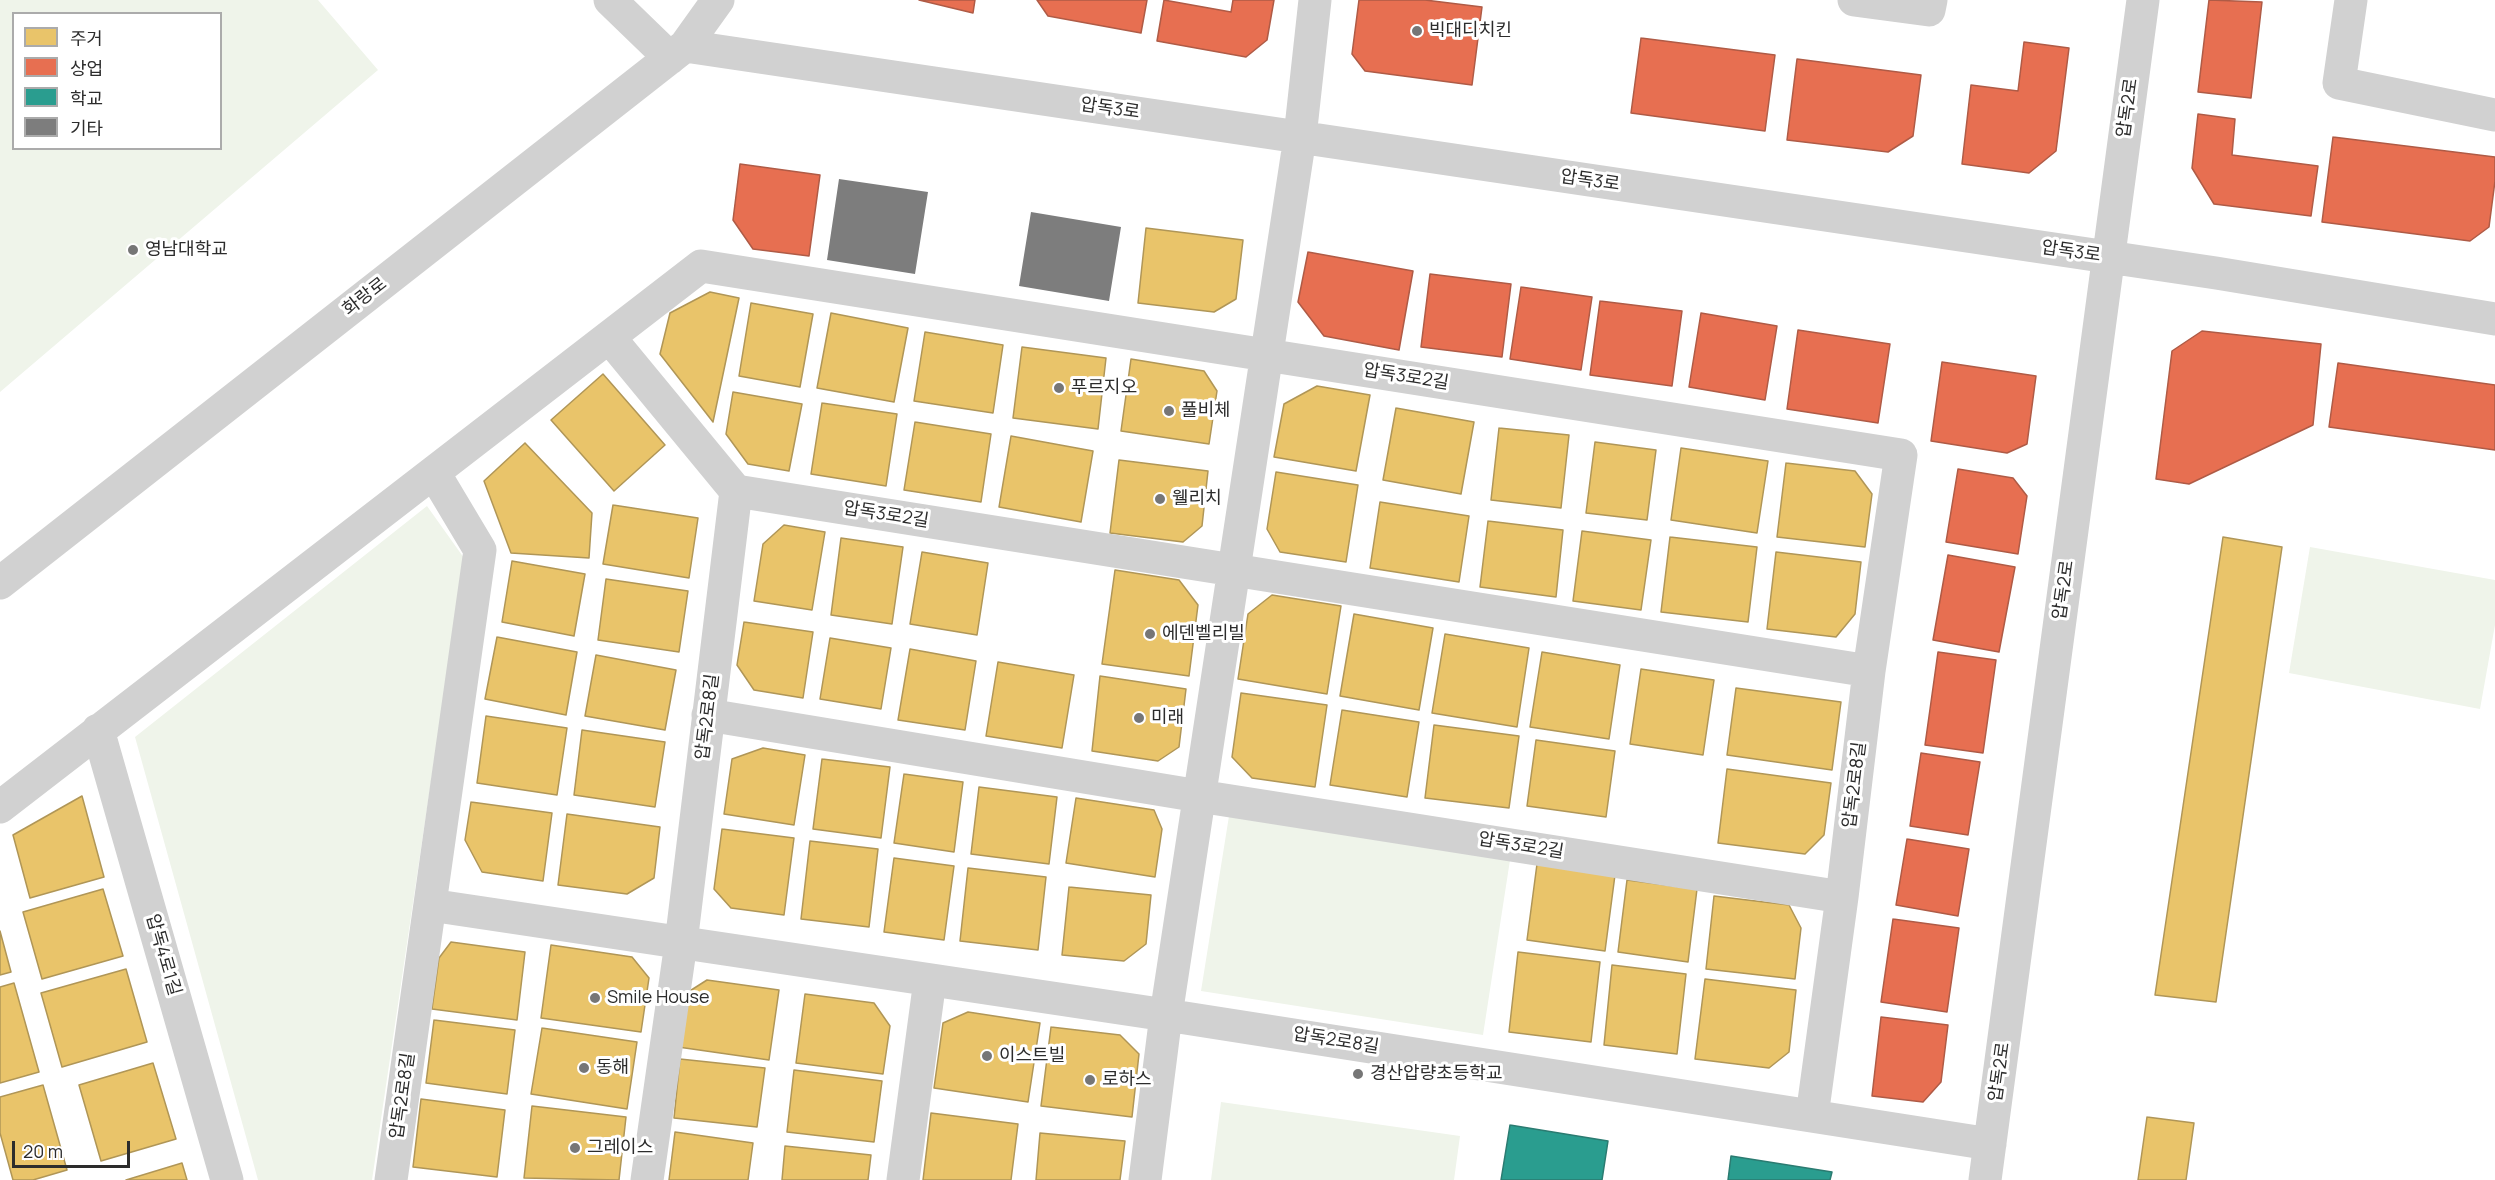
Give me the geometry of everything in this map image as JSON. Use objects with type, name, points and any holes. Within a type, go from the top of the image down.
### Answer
[{"type":"street","points":[[610,0],[677,52]]},
{"type":"street","name":"화랑로","points":[[0,582],[677,52],[718,0]]},
{"type":"street","points":[[1145,1180],[1166,1015],[1300,137],[1316,0]]},
{"type":"street","points":[[1854,0],[1929,10],[1931,0]]},
{"type":"street","name":"압독2로","points":[[1985,1180],[2143,0]]},
{"type":"street","points":[[2351,0],[2339,83],[2495,115]]},
{"type":"street","name":"압독3로","points":[[677,52],[1300,137],[2108,257],[2495,319]]},
{"type":"street","name":"압독3로2길","points":[[609,337],[701,266],[1901,455]]},
{"type":"street","points":[[0,807],[609,337],[736,491]]},
{"type":"street","name":"압독2로8길","points":[[1812,1116],[1842,897],[1869,672],[1901,455]]},
{"type":"street","name":"압독2로8길","points":[[391,1180],[480,550],[434,473]]},
{"type":"street","name":"압독3로2길","points":[[736,491],[1869,672]]},
{"type":"street","name":"압독2로8길","points":[[647,1180],[681,943],[736,491]]},
{"type":"street","name":"압독3로2길","points":[[708,715],[1199,796],[1842,897]]},
{"type":"street","name":"압독4로1길","points":[[98,730],[227,1180]]},
{"type":"street","name":"압독2로8길","points":[[430,905],[1166,1015],[1990,1144]]},
{"type":"street","points":[[903,1180],[930,980]]},
{"type":"shaded area","points":[[0,0],[318,0],[378,70],[0,392]]},
{"type":"shaded area","points":[[427,506],[464,558],[372,1180],[258,1180],[135,737]]},
{"type":"shaded area","points":[[2310,547],[2495,580],[2495,625],[2480,709],[2289,673]]},
{"type":"shaded area","points":[[1229,816],[1510,860],[1483,1035],[1201,991]]},
{"type":"shaded area","points":[[1221,1102],[1460,1136],[1454,1180],[1211,1180]]},
{"type":"building: 주거","points":[[1146,228],[1243,240],[1236,299],[1214,312],[1138,303]]},
{"type":"building: 주거","points":[[710,292],[739,298],[713,422],[660,354],[670,313]]},
{"type":"building: 주거","points":[[751,303],[813,314],[800,387],[739,376]]},
{"type":"building: 주거","points":[[831,313],[908,328],[894,402],[817,388]]},
{"type":"building: 주거","points":[[925,332],[1003,345],[993,413],[914,401]]},
{"type":"building: 주거","name":"푸르지오","points":[[1022,347],[1106,358],[1098,429],[1013,418]]},
{"type":"building: 주거","name":"풀비체","points":[[1131,359],[1204,371],[1217,391],[1209,444],[1121,431]]},
{"type":"building: 주거","points":[[603,374],[665,445],[614,491],[551,420]]},
{"type":"building: 주거","points":[[1317,386],[1370,395],[1356,471],[1274,457],[1284,404]]},
{"type":"building: 주거","points":[[733,392],[802,404],[789,471],[748,464],[726,434]]},
{"type":"building: 주거","points":[[822,403],[897,414],[886,486],[811,474]]},
{"type":"building: 주거","points":[[1396,408],[1474,422],[1461,494],[1383,480]]},
{"type":"building: 주거","points":[[915,422],[991,434],[981,502],[904,490]]},
{"type":"building: 주거","points":[[1499,428],[1569,435],[1561,508],[1491,500]]},
{"type":"building: 주거","points":[[1011,436],[1093,451],[1081,522],[999,507]]},
{"type":"building: 주거","points":[[1595,442],[1656,450],[1647,520],[1586,513]]},
{"type":"building: 주거","points":[[525,443],[592,513],[589,558],[511,553],[484,481]]},
{"type":"building: 주거","points":[[1681,448],[1768,461],[1757,533],[1671,520]]},
{"type":"building: 주거","name":"웰리치","points":[[1119,460],[1208,471],[1202,526],[1183,542],[1110,533]]},
{"type":"building: 주거","points":[[1786,463],[1855,471],[1872,494],[1865,547],[1777,537]]},
{"type":"building: 주거","points":[[1276,472],[1358,485],[1346,562],[1280,552],[1267,529]]},
{"type":"building: 주거","points":[[1380,502],[1469,516],[1459,582],[1370,568]]},
{"type":"building: 주거","points":[[613,505],[698,518],[689,578],[603,564]]},
{"type":"building: 주거","points":[[1488,521],[1563,530],[1556,597],[1480,587]]},
{"type":"building: 주거","points":[[784,525],[825,532],[812,610],[754,601],[763,544]]},
{"type":"building: 주거","points":[[1582,531],[1651,540],[1641,610],[1573,601]]},
{"type":"building: 주거","points":[[1670,537],[1757,547],[1748,622],[1661,612]]},
{"type":"building: 주거","points":[[2223,537],[2282,547],[2216,1002],[2155,995]]},
{"type":"building: 주거","points":[[841,538],[903,547],[892,624],[831,615]]},
{"type":"building: 주거","points":[[922,552],[988,563],[977,635],[910,624]]},
{"type":"building: 주거","points":[[1776,552],[1861,562],[1855,614],[1836,637],[1767,629]]},
{"type":"building: 주거","points":[[512,561],[585,574],[574,636],[502,622]]},
{"type":"building: 주거","name":"에덴벨리빌","points":[[1115,570],[1179,580],[1198,605],[1189,676],[1102,664]]},
{"type":"building: 주거","points":[[606,579],[688,591],[679,652],[598,640]]},
{"type":"building: 주거","points":[[1272,595],[1341,606],[1327,694],[1238,679],[1248,614]]},
{"type":"building: 주거","points":[[1354,614],[1433,628],[1419,710],[1340,696]]},
{"type":"building: 주거","points":[[744,622],[813,632],[803,698],[754,690],[737,665]]},
{"type":"building: 주거","points":[[1445,634],[1529,648],[1517,727],[1432,713]]},
{"type":"building: 주거","points":[[497,637],[577,652],[566,715],[485,699]]},
{"type":"building: 주거","points":[[830,638],[891,648],[881,709],[820,699]]},
{"type":"building: 주거","points":[[910,649],[976,661],[965,730],[898,720]]},
{"type":"building: 주거","points":[[1542,652],[1620,665],[1609,739],[1530,727]]},
{"type":"building: 주거","points":[[596,655],[676,670],[665,730],[585,716]]},
{"type":"building: 주거","points":[[998,662],[1074,675],[1062,748],[986,736]]},
{"type":"building: 주거","points":[[1641,669],[1714,680],[1703,755],[1630,744]]},
{"type":"building: 주거","name":"미래","points":[[1100,676],[1186,689],[1179,747],[1158,761],[1092,751]]},
{"type":"building: 주거","points":[[1736,688],[1841,702],[1832,770],[1727,755]]},
{"type":"building: 주거","points":[[1241,693],[1327,705],[1315,787],[1252,778],[1232,757]]},
{"type":"building: 주거","points":[[1342,710],[1419,722],[1407,797],[1330,785]]},
{"type":"building: 주거","points":[[486,716],[567,728],[557,795],[477,783]]},
{"type":"building: 주거","points":[[1434,725],[1519,736],[1509,808],[1425,798]]},
{"type":"building: 주거","points":[[582,730],[665,742],[655,807],[574,795]]},
{"type":"building: 주거","points":[[1536,740],[1615,751],[1606,817],[1527,806]]},
{"type":"building: 주거","points":[[763,748],[805,755],[794,825],[724,814],[732,759]]},
{"type":"building: 주거","points":[[822,759],[890,767],[881,838],[813,829]]},
{"type":"building: 주거","points":[[1727,769],[1831,783],[1824,835],[1805,854],[1718,843]]},
{"type":"building: 주거","points":[[904,774],[963,782],[954,852],[894,843]]},
{"type":"building: 주거","points":[[979,787],[1057,797],[1049,864],[971,854]]},
{"type":"building: 주거","points":[[82,796],[104,877],[30,898],[13,835]]},
{"type":"building: 주거","points":[[1076,798],[1154,810],[1162,829],[1155,877],[1066,863]]},
{"type":"building: 주거","points":[[471,802],[552,813],[543,881],[482,872],[465,840]]},
{"type":"building: 주거","points":[[567,814],[660,827],[654,878],[627,894],[558,885]]},
{"type":"building: 주거","points":[[722,829],[794,838],[784,915],[731,908],[714,889]]},
{"type":"building: 주거","points":[[810,841],[878,849],[869,927],[801,919]]},
{"type":"building: 주거","points":[[894,858],[954,866],[944,940],[884,932]]},
{"type":"building: 주거","points":[[1537,864],[1615,875],[1605,951],[1527,940]]},
{"type":"building: 주거","points":[[968,868],[1046,877],[1038,950],[960,941]]},
{"type":"building: 주거","points":[[1627,880],[1697,889],[1688,962],[1618,952]]},
{"type":"building: 주거","points":[[1069,887],[1151,895],[1146,944],[1124,961],[1062,955]]},
{"type":"building: 주거","points":[[103,889],[123,956],[42,979],[23,912]]},
{"type":"building: 주거","points":[[1714,896],[1789,905],[1801,928],[1795,979],[1706,969]]},
{"type":"building: 주거","points":[[0,931],[11,972],[0,975]]},
{"type":"building: 주거","points":[[451,942],[525,952],[517,1020],[432,1009],[439,958]]},
{"type":"building: 주거","name":"Smile House","points":[[551,945],[632,957],[649,978],[641,1032],[541,1018]]},
{"type":"building: 주거","points":[[1518,952],[1600,962],[1591,1042],[1509,1032]]},
{"type":"building: 주거","points":[[1612,965],[1686,974],[1677,1054],[1604,1045]]},
{"type":"building: 주거","points":[[126,969],[147,1042],[62,1067],[41,993]]},
{"type":"building: 주거","points":[[1705,979],[1796,990],[1789,1052],[1769,1068],[1695,1059]]},
{"type":"building: 주거","points":[[707,980],[779,990],[769,1060],[678,1047],[685,994]]},
{"type":"building: 주거","points":[[14,983],[39,1072],[0,1083],[0,987]]},
{"type":"building: 주거","points":[[805,994],[874,1003],[890,1026],[883,1074],[796,1063]]},
{"type":"building: 주거","name":"이스트빌","points":[[968,1012],[1040,1023],[1028,1102],[934,1088],[943,1023]]},
{"type":"building: 주거","points":[[434,1020],[515,1030],[507,1094],[426,1083]]},
{"type":"building: 주거","name":"로하스","points":[[1051,1027],[1120,1035],[1139,1054],[1132,1117],[1041,1106]]},
{"type":"building: 주거","name":"동해","points":[[542,1028],[637,1042],[627,1109],[531,1094]]},
{"type":"building: 주거","points":[[680,1059],[765,1068],[757,1127],[674,1118]]},
{"type":"building: 주거","points":[[153,1063],[176,1139],[101,1161],[79,1085]]},
{"type":"building: 주거","points":[[794,1070],[882,1081],[874,1142],[787,1132]]},
{"type":"building: 주거","points":[[43,1085],[67,1170],[33,1180],[13,1180],[0,1133],[0,1097]]},
{"type":"building: 주거","points":[[421,1099],[505,1110],[497,1177],[413,1167]]},
{"type":"building: 주거","name":"그레이스","points":[[532,1106],[626,1117],[619,1180],[524,1178]]},
{"type":"building: 주거","points":[[931,1113],[1018,1124],[1011,1180],[923,1180]]},
{"type":"building: 주거","points":[[2147,1117],[2194,1123],[2186,1180],[2138,1180]]},
{"type":"building: 주거","points":[[675,1132],[753,1143],[748,1180],[669,1180]]},
{"type":"building: 주거","points":[[1040,1133],[1125,1141],[1120,1180],[1036,1180]]},
{"type":"building: 주거","points":[[785,1146],[871,1155],[868,1180],[782,1180]]},
{"type":"building: 주거","points":[[182,1163],[187,1180],[126,1180]]},
{"type":"building: 상업","points":[[919,0],[975,0],[973,13]]},
{"type":"building: 상업","points":[[1037,0],[1147,0],[1141,33],[1048,16]]},
{"type":"building: 상업","points":[[1164,0],[1231,12],[1233,0],[1274,0],[1267,40],[1246,57],[1157,41]]},
{"type":"building: 상업","name":"빅대디치킨","points":[[1359,0],[1425,0],[1482,7],[1472,85],[1365,71],[1352,54]]},
{"type":"building: 상업","points":[[2209,0],[2262,2],[2251,98],[2198,92]]},
{"type":"building: 상업","points":[[1641,38],[1775,55],[1765,131],[1631,113]]},
{"type":"building: 상업","points":[[2024,42],[2069,48],[2056,151],[2029,173],[1962,164],[1971,85],[2018,91]]},
{"type":"building: 상업","points":[[1797,59],[1921,75],[1913,136],[1888,152],[1787,140]]},
{"type":"building: 상업","points":[[2198,114],[2235,119],[2232,155],[2318,166],[2311,216],[2214,204],[2192,168]]},
{"type":"building: 상업","points":[[2333,137],[2495,157],[2495,181],[2489,227],[2470,241],[2322,222]]},
{"type":"building: 상업","points":[[740,164],[820,175],[809,256],[753,249],[733,220]]},
{"type":"building: 상업","points":[[1308,252],[1413,271],[1399,350],[1324,336],[1298,302]]},
{"type":"building: 상업","points":[[1430,274],[1511,284],[1502,357],[1421,347]]},
{"type":"building: 상업","points":[[1521,287],[1592,297],[1581,370],[1510,359]]},
{"type":"building: 상업","points":[[1600,301],[1682,311],[1672,386],[1590,375]]},
{"type":"building: 상업","points":[[1701,313],[1777,326],[1765,400],[1689,387]]},
{"type":"building: 상업","points":[[1798,330],[1890,344],[1878,423],[1787,409]]},
{"type":"building: 상업","points":[[2202,331],[2321,344],[2313,425],[2189,484],[2156,479],[2172,351]]},
{"type":"building: 상업","points":[[1942,362],[2036,376],[2027,444],[2007,453],[1931,441]]},
{"type":"building: 상업","points":[[2338,363],[2495,385],[2495,450],[2329,427]]},
{"type":"building: 상업","points":[[1958,469],[2013,478],[2027,496],[2018,554],[1946,542]]},
{"type":"building: 상업","points":[[1948,555],[2015,567],[1999,652],[1933,640]]},
{"type":"building: 상업","points":[[1938,652],[1996,660],[1983,753],[1925,745]]},
{"type":"building: 상업","points":[[1921,753],[1980,762],[1968,835],[1910,826]]},
{"type":"building: 상업","points":[[1907,839],[1969,849],[1958,916],[1896,905]]},
{"type":"building: 상업","points":[[1893,919],[1959,928],[1947,1012],[1881,1002]]},
{"type":"building: 상업","points":[[1881,1017],[1948,1025],[1941,1082],[1923,1102],[1872,1096]]},
{"type":"building: 학교","points":[[1510,1125],[1608,1141],[1602,1180],[1501,1180]]},
{"type":"building: 학교","points":[[1731,1156],[1832,1172],[1830,1180],[1728,1180]]},
{"type":"building: 기타","points":[[839,179],[928,192],[915,274],[827,260]]},
{"type":"building: 기타","points":[[1031,212],[1121,227],[1109,301],[1019,286]]},
{"type":"place","name":"빅대디치킨","points":[[1417,31]]},
{"type":"place","name":"영남대학교","points":[[133,250]]},
{"type":"place","name":"푸르지오","points":[[1059,388]]},
{"type":"place","name":"풀비체","points":[[1169,411]]},
{"type":"place","name":"웰리치","points":[[1160,499]]},
{"type":"place","name":"에덴벨리빌","points":[[1150,634]]},
{"type":"place","name":"미래","points":[[1139,718]]},
{"type":"place","name":"Smile House","points":[[595,998]]},
{"type":"place","name":"이스트빌","points":[[987,1056]]},
{"type":"place","name":"동해","points":[[584,1068]]},
{"type":"place","name":"경산압량초등학교","points":[[1358,1074]]},
{"type":"place","name":"로하스","points":[[1090,1080]]},
{"type":"place","name":"그레이스","points":[[575,1148]]}]
